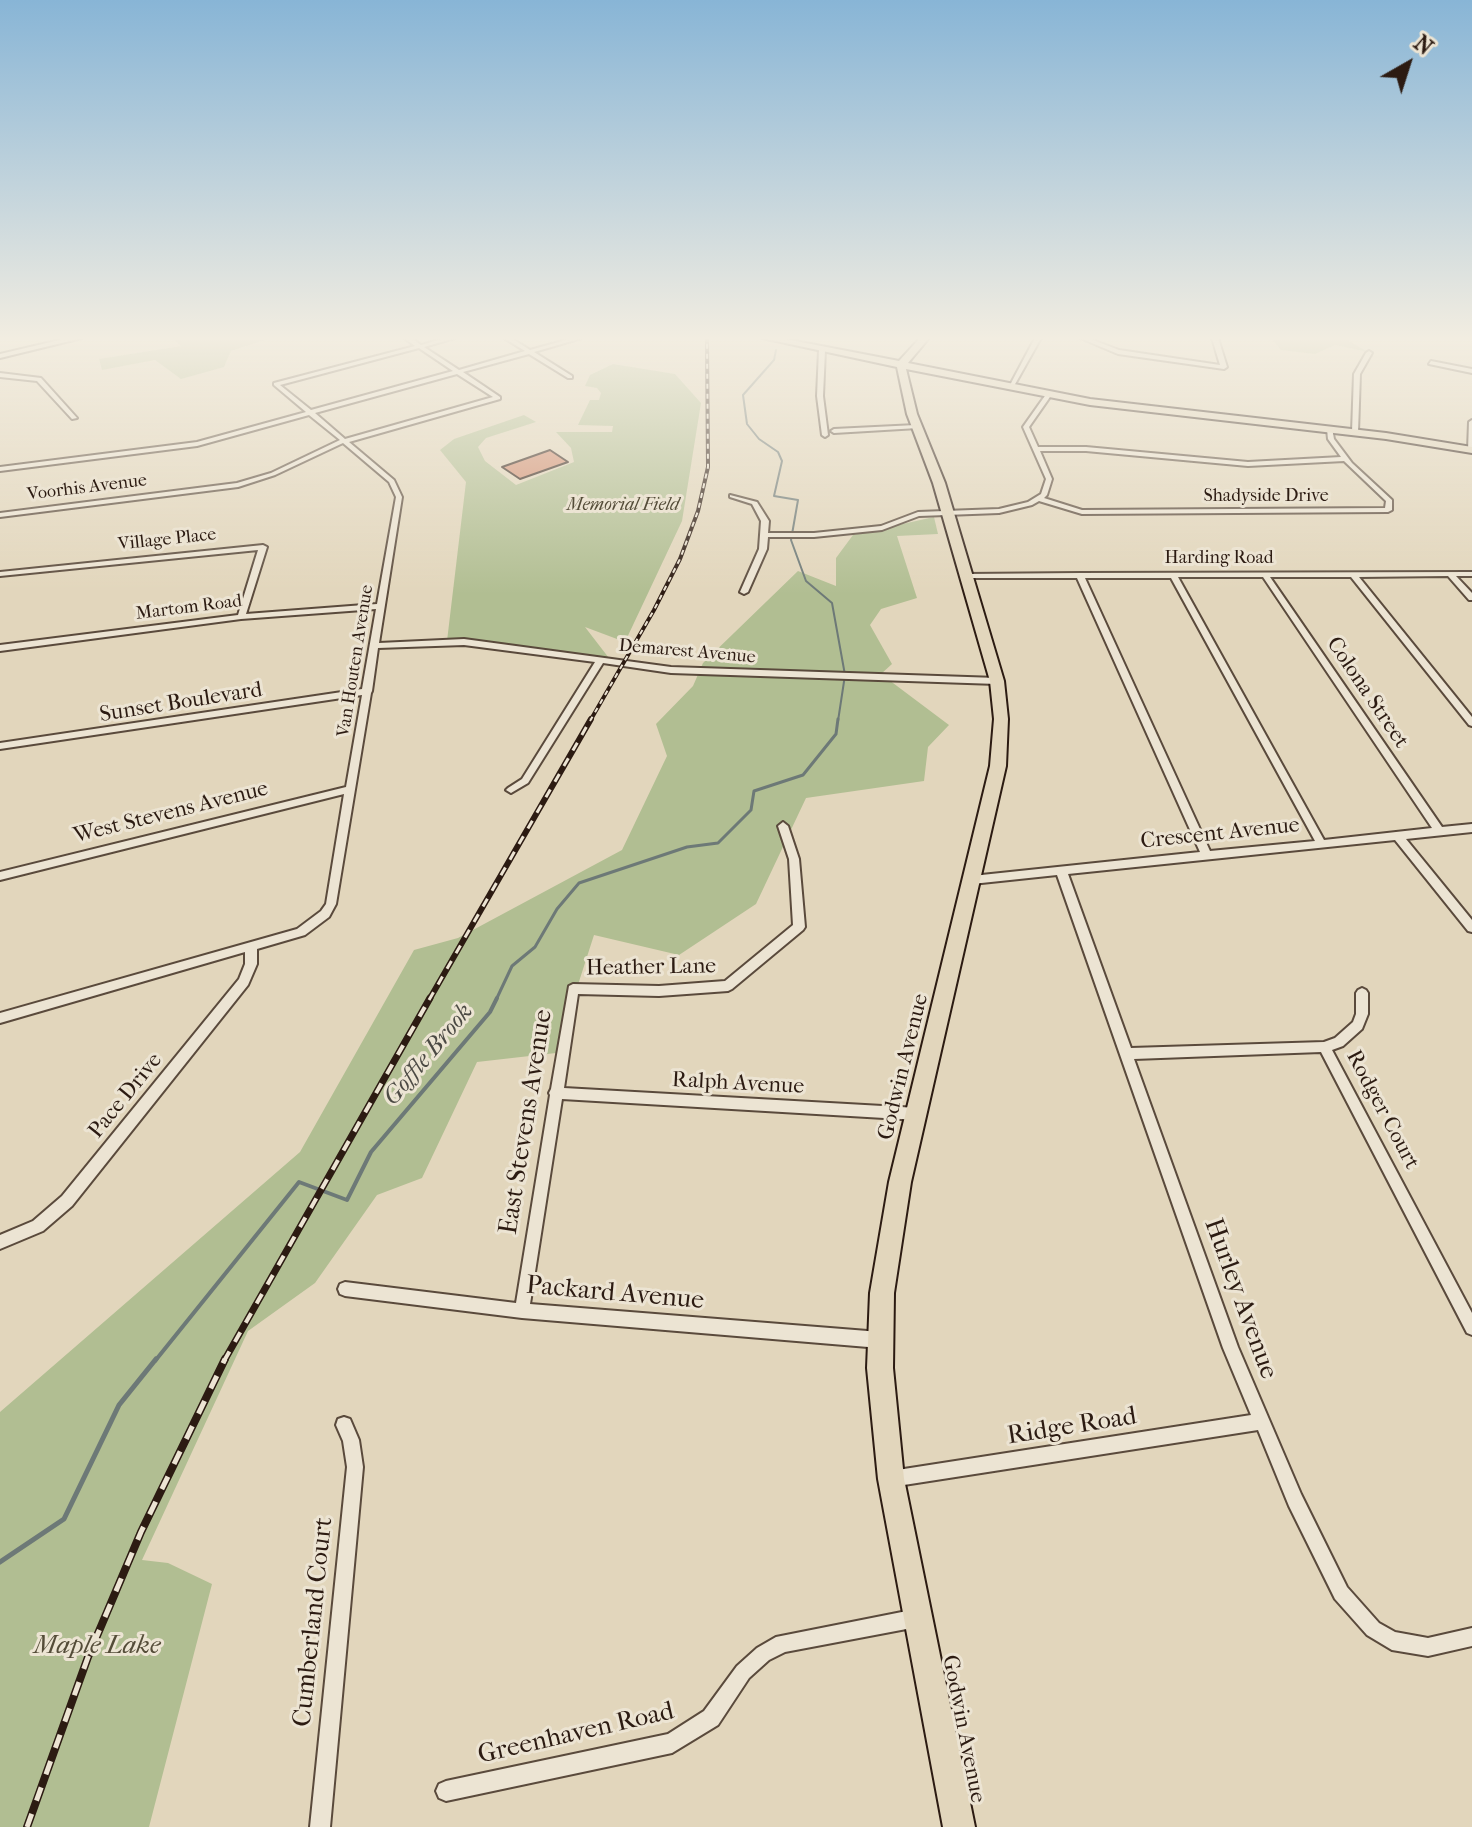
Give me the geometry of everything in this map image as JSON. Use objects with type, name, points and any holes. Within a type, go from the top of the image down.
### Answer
[{"type":"main road","name":"Godwin Avenue","points":[[915,423],[948,512],[997,681],[1000,746],[889,1236],[880,1340],[891,1479],[959,1827]]},
{"type":"main road","points":[[1276,423],[1472,450]]},
{"type":"street","points":[[0,469],[186,447],[273,423]]},
{"type":"street","name":"Van Houten Avenue","points":[[0,1018],[301,932],[325,914],[331,904],[399,492],[392,481],[323,423]]},
{"type":"street","name":"Voorhis Avenue","points":[[0,515],[238,485],[273,474],[312,453],[410,423]]},
{"type":"street","points":[[823,423],[825,435]]},
{"type":"street","points":[[765,535],[814,535],[882,528],[918,514],[1010,509],[1039,499],[1048,489],[1049,479],[1026,427],[1027,423]]},
{"type":"street","points":[[1355,423],[1355,432]]},
{"type":"street","points":[[1472,423],[1472,450]]},
{"type":"street","points":[[834,431],[916,427]]},
{"type":"street","name":"Shadyside Drive","points":[[1039,499],[1082,512],[1388,510],[1390,501],[1346,459],[1331,439],[1330,429]]},
{"type":"street","points":[[1035,449],[1086,449],[1248,464],[1346,459]]},
{"type":"street","points":[[732,496],[758,507],[765,521],[765,535],[744,592]]},
{"type":"street","name":"Village Place","points":[[0,574],[263,547],[241,617]]},
{"type":"street","points":[[1450,574],[1472,598]]},
{"type":"street","name":"Harding Road","points":[[966,576],[1472,574]]},
{"type":"street","points":[[1080,575],[1206,855]]},
{"type":"street","points":[[1173,575],[1321,843]]},
{"type":"street","name":"Colona Street","points":[[1265,575],[1439,831]]},
{"type":"street","points":[[1354,575],[1472,723]]},
{"type":"street","name":"Martom Road","points":[[0,648],[241,617],[382,606]]},
{"type":"street","name":"Demarest Avenue","points":[[375,646],[464,642],[600,662],[714,673],[997,681]]},
{"type":"street","points":[[511,790],[525,781],[600,662]]},
{"type":"street","name":"Sunset Boulevard","points":[[0,746],[368,691]]},
{"type":"street","name":"West Stevens Avenue","points":[[0,876],[351,789]]},
{"type":"street","name":"Heather Lane","points":[[573,989],[659,991],[728,986],[799,927],[794,859],[783,826]]},
{"type":"street","name":"Crescent Avenue","points":[[972,880],[1472,828]]},
{"type":"street","points":[[1397,835],[1472,928]]},
{"type":"street","name":"Hurley Avenue","points":[[1061,870],[1260,1422],[1341,1593],[1373,1629],[1411,1646],[1428,1647],[1472,1637]]},
{"type":"street","name":"Pace Drive","points":[[0,1242],[38,1226],[67,1201],[244,982],[251,964],[251,948]]},
{"type":"street","name":"East Stevens Avenue","points":[[522,1311],[573,989]]},
{"type":"street","points":[[1324,1047],[1339,1042],[1358,1025],[1362,1014],[1362,993]]},
{"type":"street","name":"Rodger Court","points":[[1126,1054],[1324,1047],[1472,1328]]},
{"type":"street","name":"Ralph Avenue","points":[[555,1093],[918,1114]]},
{"type":"street","name":"Packard Avenue","points":[[345,1289],[522,1311],[880,1340]]},
{"type":"street","name":"Ridge Road","points":[[891,1479],[1260,1422]]},
{"type":"street","name":"Cumberland Court","points":[[320,1827],[355,1467],[351,1440],[344,1425]]},
{"type":"street","name":"Greenhaven Road","points":[[446,1791],[672,1743],[711,1718],[743,1672],[763,1654],[782,1643],[917,1618]]},
{"type":"green space","name":"Memorial Field","points":[[500,423],[532,423],[486,438],[478,447],[485,461],[516,485],[574,462],[571,448],[556,432],[612,432],[613,426],[578,425],[698,423],[682,521],[625,642],[585,627],[612,662],[447,641],[466,482],[440,450],[454,439]]},
{"type":"green space","name":"Maple Lake","points":[[934,517],[938,534],[897,536],[917,598],[881,609],[870,625],[892,664],[881,674],[949,725],[928,747],[924,781],[806,798],[756,904],[679,955],[594,935],[556,1053],[477,1062],[422,1178],[377,1195],[315,1283],[248,1331],[142,1560],[168,1563],[212,1584],[149,1827],[0,1827],[0,1412],[300,1152],[414,950],[458,938],[622,850],[667,756],[656,724],[693,686],[703,663],[798,571],[836,586],[836,558],[853,535]]},
{"type":"building","points":[[550,450],[568,462],[520,479],[502,467]]},
{"type":"waterway","name":"Goffle Brook","points":[[747,423],[759,439],[778,452],[782,461],[774,496],[798,500],[791,540],[806,581],[832,603],[845,675],[838,721]]},
{"type":"waterway","name":"Goffle Brook","points":[[496,1000],[512,966],[535,947],[557,909],[579,883],[687,847],[718,843],[751,810],[754,791],[803,775],[836,734],[838,719]]},
{"type":"waterway","name":"Goffle Brook","points":[[155,1361],[299,1182],[347,1200],[371,1152],[490,1012],[496,1000]]},
{"type":"waterway","name":"Goffle Brook","points":[[0,1562],[64,1519],[119,1405],[156,1359]]},
{"type":"railway","points":[[590,721],[680,559],[698,511],[708,467],[708,423]]},
{"type":"railway","points":[[429,1000],[591,719]]},
{"type":"railway","points":[[224,1361],[430,998]]},
{"type":"railway","points":[[27,1827],[88,1657],[141,1532],[224,1361]]}]
